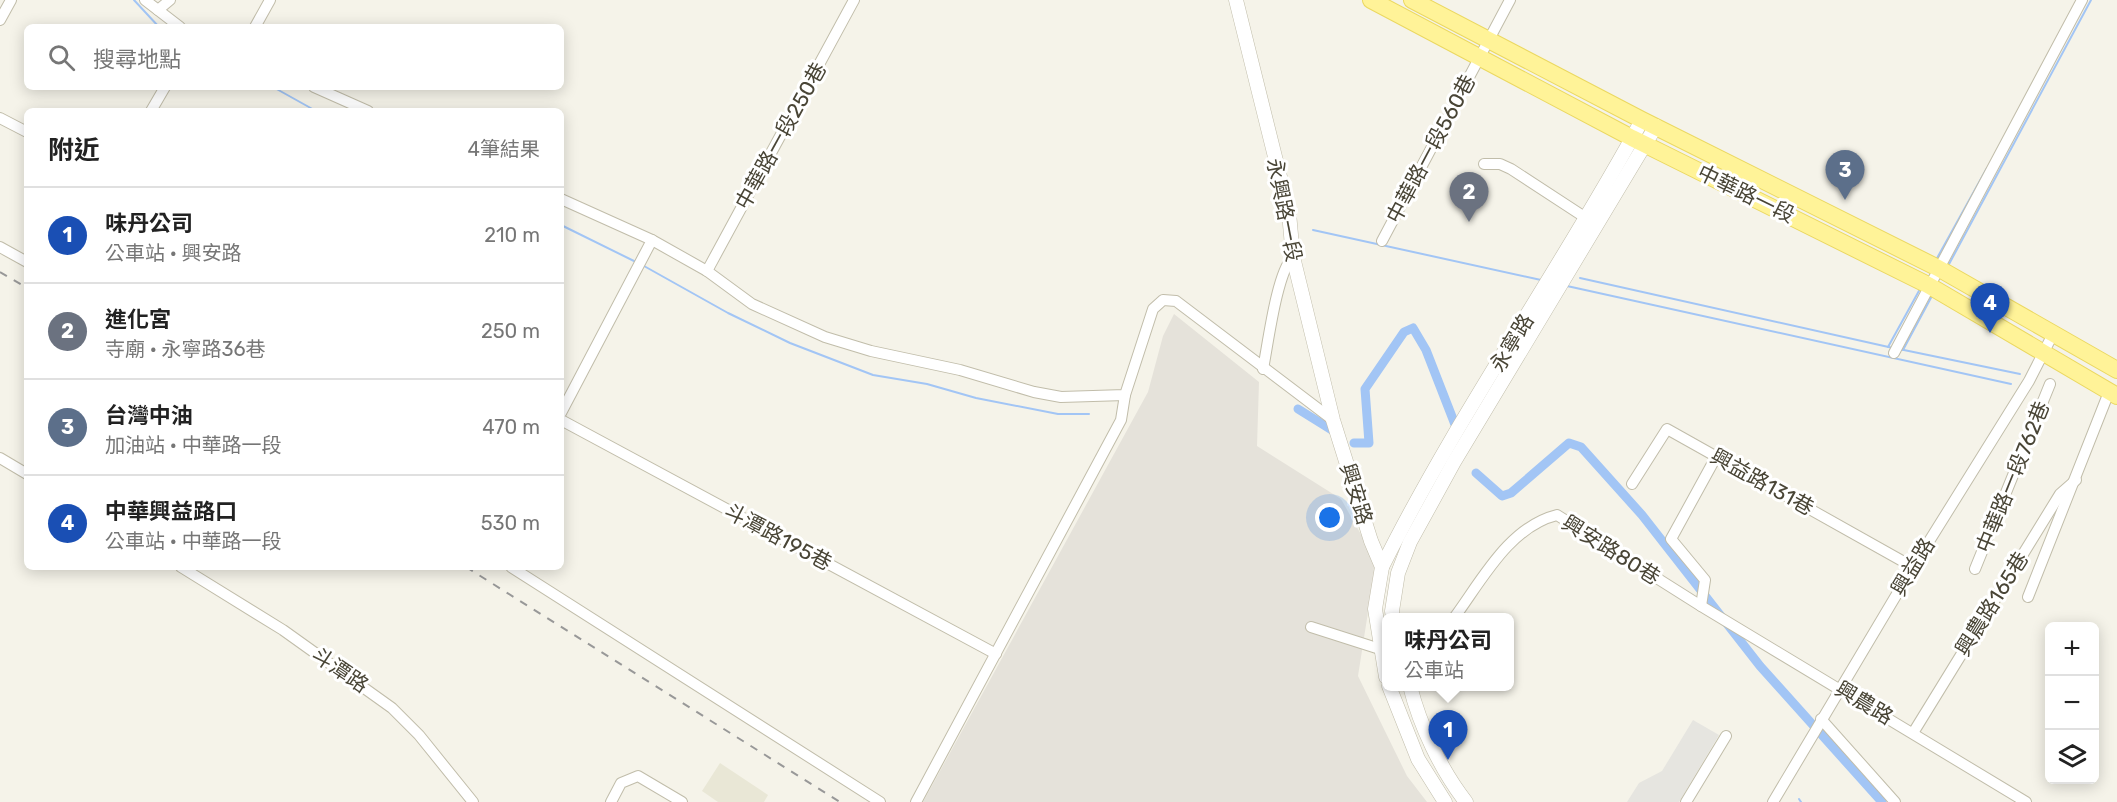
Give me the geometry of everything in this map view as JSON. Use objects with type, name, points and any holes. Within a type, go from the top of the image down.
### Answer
[{"type":"main road","name":"中華路一段","points":[[1371,0],[1640,142],[1928,285],[2113,394]]},
{"type":"main road","name":"中華路一段","points":[[1412,0],[1649,123],[1938,268],[2054,332],[2117,370]]},
{"type":"street","points":[[0,20],[11,0]]},
{"type":"street","points":[[145,0],[176,24]]},
{"type":"street","points":[[158,10],[170,0]]},
{"type":"street","points":[[257,24],[270,0]]},
{"type":"street","name":"中華路一段250巷","points":[[707,271],[854,0]]},
{"type":"street","name":"永興路一段","points":[[1236,0],[1289,213],[1293,257],[1333,420]]},
{"type":"street","name":"中華路一段560巷","points":[[1382,241],[1510,0]]},
{"type":"street","points":[[1894,354],[1928,285],[2082,0]]},
{"type":"street","points":[[154,108],[163,90]]},
{"type":"street","points":[[321,90],[361,108]]},
{"type":"street","points":[[0,118],[24,130]]},
{"type":"street","name":"永寧路","points":[[1398,573],[1410,542],[1454,462],[1649,123]]},
{"type":"street","name":"永寧路","points":[[1382,567],[1437,466],[1586,218],[1640,142]]},
{"type":"street","points":[[1484,164],[1500,164],[1511,169],[1586,218]]},
{"type":"street","points":[[564,200],[652,240],[707,271],[752,304],[780,318],[871,351],[960,370],[1052,395],[1125,395]]},
{"type":"street","points":[[564,407],[652,240]]},
{"type":"street","points":[[0,247],[24,260]]},
{"type":"street","points":[[1263,369],[1281,283],[1287,262],[1293,257]]},
{"type":"street","points":[[916,802],[1121,420],[1125,395],[1153,309],[1163,300],[1176,300],[1263,369],[1333,420]]},
{"type":"street","name":"興益路","points":[[1773,802],[2044,353],[2054,332]]},
{"type":"street","name":"中華路一段762巷","points":[[1975,569],[2050,384]]},
{"type":"street","points":[[2028,597],[2113,394]]},
{"type":"street","name":"興安路","points":[[1333,420],[1371,541],[1382,567]]},
{"type":"street","name":"斗潭路195巷","points":[[564,422],[996,654]]},
{"type":"street","name":"興益路131巷","points":[[1632,484],[1667,429],[1913,567]]},
{"type":"street","points":[[1701,606],[1705,580],[1671,539],[1716,457]]},
{"type":"street","points":[[0,458],[24,472]]},
{"type":"street","name":"興農路165巷","points":[[1913,733],[2060,494],[2076,480]]},
{"type":"street","name":"興安路80巷","points":[[1458,613],[1505,548],[1539,519],[1557,515],[1701,606]]},
{"type":"street","points":[[1382,645],[1376,609],[1382,567],[1398,573],[1394,613]]},
{"type":"street","name":"斗潭路","points":[[186,570],[283,630],[392,708],[419,735],[473,802]]},
{"type":"street","points":[[516,570],[880,802]]},
{"type":"street","name":"興農路","points":[[1701,606],[2026,802]]},
{"type":"street","points":[[1311,627],[1382,651]]},
{"type":"street","points":[[1391,691],[1418,759],[1445,802]]},
{"type":"street","points":[[1411,691],[1423,725],[1454,786],[1466,802]]},
{"type":"street","points":[[1821,719],[1895,802]]},
{"type":"street","points":[[1686,802],[1726,736]]},
{"type":"street","points":[[610,802],[621,783],[638,776],[682,802]]},
{"type":"shaded area","points":[[1174,314],[1259,382],[1257,446],[1341,499],[1376,561],[1358,676],[1407,776],[1427,802],[923,802],[1148,392],[1163,336]]},
{"type":"shaded area","points":[[1693,720],[1719,735],[1679,802],[1627,802],[1639,783],[1662,771]]},
{"type":"shaded area","points":[[720,763],[768,795],[764,802],[718,802],[702,791]]},
{"type":"waterway","points":[[134,0],[156,24]]},
{"type":"waterway","points":[[1948,266],[2091,0]]},
{"type":"waterway","points":[[278,90],[311,108]]},
{"type":"waterway","points":[[1936,260],[1987,168]]},
{"type":"waterway","points":[[564,226],[636,262]]},
{"type":"waterway","points":[[1313,230],[1541,280]]},
{"type":"waterway","points":[[644,266],[728,313],[790,343],[873,375],[927,384],[976,398],[1058,414],[1089,414]]},
{"type":"waterway","points":[[1580,278],[1893,348]]},
{"type":"waterway","points":[[1567,286],[2011,384]]},
{"type":"waterway","points":[[1888,347],[1920,289]]},
{"type":"waterway","points":[[1903,350],[1933,294]]},
{"type":"waterway","points":[[1354,443],[1369,443],[1365,389],[1404,332],[1413,328],[1426,350],[1456,427]]},
{"type":"waterway","points":[[1899,349],[2020,374]]},
{"type":"waterway","points":[[1298,409],[1335,432]]},
{"type":"waterway","points":[[1476,473],[1502,496],[1511,493],[1569,443],[1581,447],[1642,515],[1760,666],[1882,802]]},
{"type":"railway","points":[[0,272],[24,286]]},
{"type":"railway","points":[[471,570],[840,802]]},
{"type":"place","name":"台灣中油","points":[[1845,200]]},
{"type":"place","name":"進化宮","points":[[1469,222]]},
{"type":"place","name":"中華興益路口","points":[[1990,333]]},
{"type":"place","name":"味丹公司","points":[[1448,760]]}]
